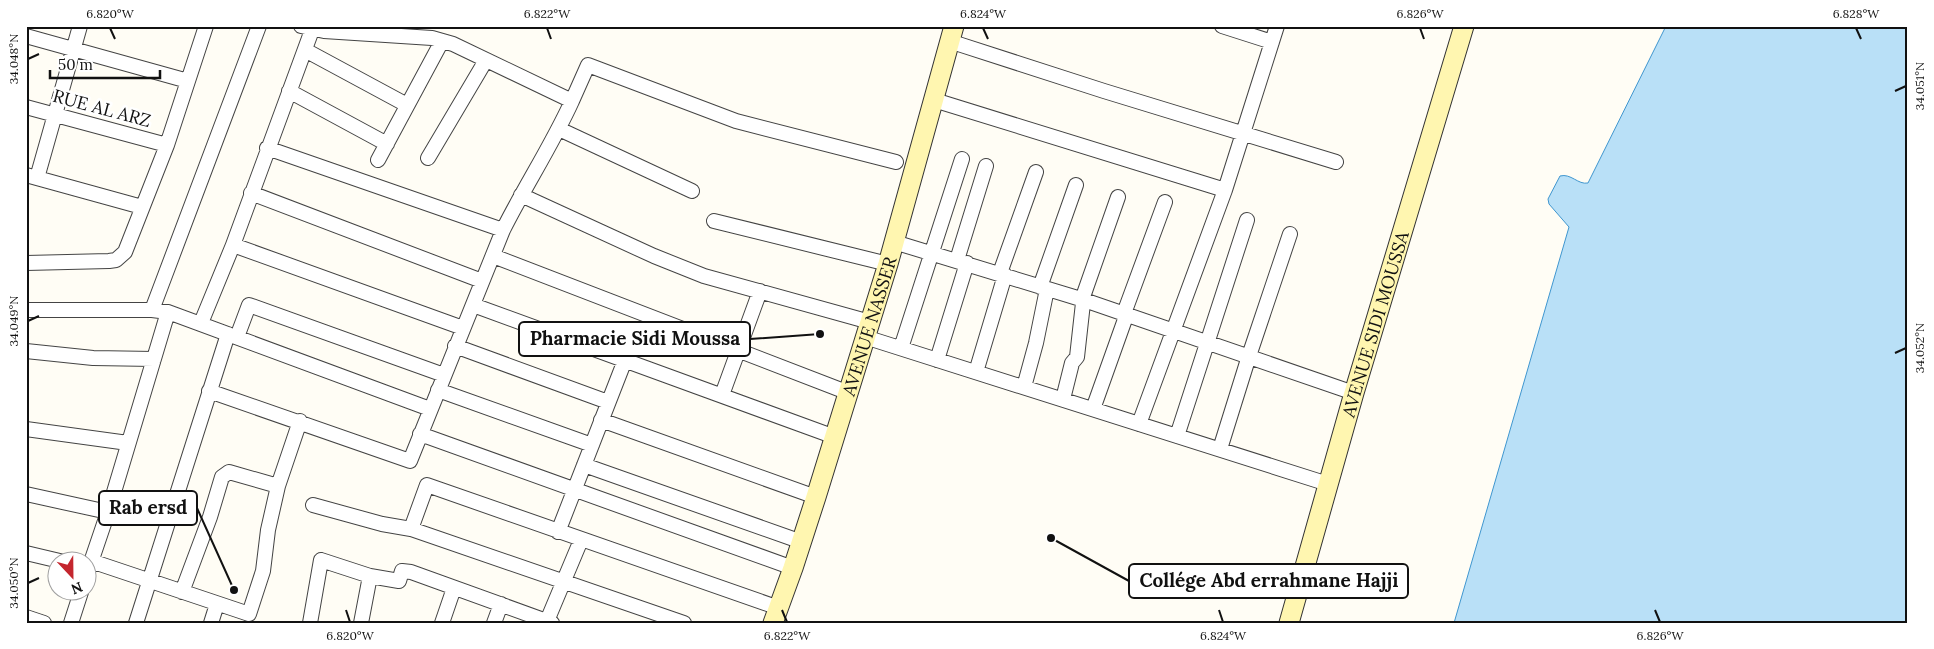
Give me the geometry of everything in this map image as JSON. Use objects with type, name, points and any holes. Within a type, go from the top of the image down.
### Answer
[{"type":"street","points":[[80,26],[55,115],[31,177],[142,207]]},
{"type":"street","points":[[26,264],[116,260],[125,252],[168,145],[206,26]]},
{"type":"street","points":[[152,310],[259,26]]},
{"type":"street","points":[[1222,26],[1272,42]]},
{"type":"street","points":[[1139,424],[1225,190],[1277,26]]},
{"type":"street","name":"AVENUE SIDI MOUSSA","points":[[1289,623],[1354,393],[1464,26]]},
{"type":"street","points":[[201,324],[233,244],[267,148],[305,50],[306,28],[392,30],[437,35],[572,101]]},
{"type":"street","points":[[951,34],[1242,134],[1336,162]]},
{"type":"street","name":"AVENUE NASSER","points":[[776,616],[802,542],[888,264],[894,242],[905,164],[934,100],[951,34]]},
{"type":"street","points":[[378,160],[408,105],[437,35]]},
{"type":"street","points":[[26,36],[188,81]]},
{"type":"street","points":[[305,50],[408,105]]},
{"type":"street","points":[[428,158],[486,60]]},
{"type":"street","points":[[209,391],[300,421],[410,461],[503,230],[559,129],[588,66],[736,121],[905,164]]},
{"type":"street","points":[[289,90],[387,144]]},
{"type":"street","points":[[934,100],[1225,190]]},
{"type":"street","name":"RUE AL ARZ","points":[[26,107],[168,145]]},
{"type":"street","points":[[559,129],[692,191]]},
{"type":"street","points":[[267,148],[503,230]]},
{"type":"street","points":[[901,348],[962,159]]},
{"type":"street","points":[[937,360],[986,166]]},
{"type":"street","points":[[976,372],[1003,274],[1036,172]]},
{"type":"street","points":[[1024,387],[1036,343],[1043,288],[1076,185]]},
{"type":"street","points":[[251,193],[482,281]]},
{"type":"street","points":[[521,195],[704,276],[760,291],[868,330],[901,348],[1328,484]]},
{"type":"street","points":[[1063,399],[1072,362],[1077,357],[1084,294],[1118,197]]},
{"type":"street","points":[[1093,409],[1126,308],[1165,202]]},
{"type":"street","points":[[1177,436],[1247,220]]},
{"type":"street","points":[[714,222],[888,264]]},
{"type":"street","points":[[1220,450],[1290,234]]},
{"type":"street","points":[[894,242],[1084,300],[1172,332],[1249,356],[1354,393]]},
{"type":"street","points":[[233,244],[463,328]]},
{"type":"street","points":[[493,256],[739,349],[848,393]]},
{"type":"street","points":[[722,395],[760,291]]},
{"type":"street","points":[[136,623],[209,391],[232,335],[249,305],[444,375]]},
{"type":"street","points":[[473,305],[835,437]]},
{"type":"street","points":[[26,310],[152,310],[168,312],[430,410]]},
{"type":"street","points":[[94,552],[108,512],[168,312]]},
{"type":"street","points":[[455,346],[608,402]]},
{"type":"street","points":[[26,351],[93,358],[154,359]]},
{"type":"street","points":[[558,532],[624,360]]},
{"type":"street","points":[[438,390],[592,445]]},
{"type":"street","points":[[601,420],[816,497]]},
{"type":"street","points":[[98,568],[149,581],[249,614],[263,571],[268,530],[278,486],[300,421]]},
{"type":"street","points":[[26,429],[128,443]]},
{"type":"street","points":[[420,434],[793,568]]},
{"type":"street","points":[[584,465],[802,542]]},
{"type":"street","points":[[182,592],[210,517],[222,477],[230,472],[278,486]]},
{"type":"street","points":[[411,529],[427,485],[580,540],[776,616]]},
{"type":"street","points":[[26,494],[108,512]]},
{"type":"street","points":[[313,505],[382,524],[411,529],[684,623]]},
{"type":"street","points":[[310,623],[321,560],[370,576],[399,581],[402,571],[418,574],[549,622],[580,540]]},
{"type":"street","points":[[26,553],[48,558]]},
{"type":"street","points":[[361,623],[370,576]]},
{"type":"street","points":[[442,623],[454,588]]},
{"type":"street","points":[[71,623],[78,602]]},
{"type":"street","points":[[211,623],[217,604]]},
{"type":"street","points":[[494,623],[501,604]]},
{"type":"street","points":[[26,617],[44,623]]},
{"type":"water","points":[[1666,26],[1908,26],[1908,623],[1454,623],[1569,227],[1549,204],[1548,199],[1560,176],[1568,176],[1588,183]]},
{"type":"place","name":"Pharmacie Sidi Moussa","points":[[820,334]]},
{"type":"place","name":"Collége Abd errahmane Hajji","points":[[1051,538]]},
{"type":"place","name":"Rab ersd","points":[[234,590]]}]
